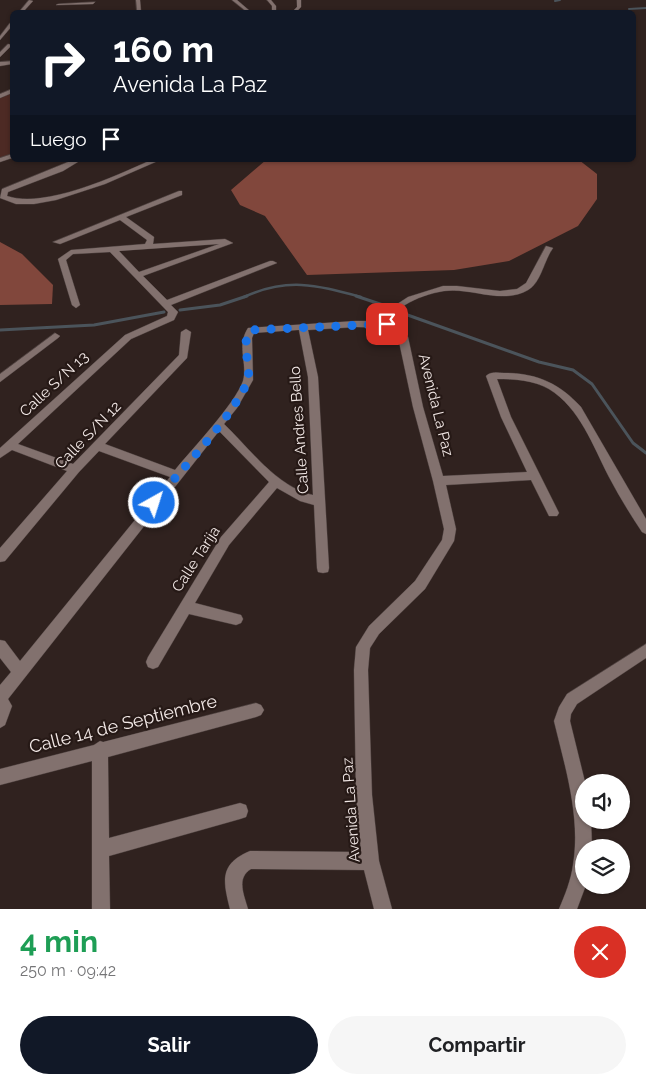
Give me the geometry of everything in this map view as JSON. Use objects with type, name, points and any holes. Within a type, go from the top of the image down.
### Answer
[{"type":"street","points":[[23,10],[31,0]]},
{"type":"street","points":[[234,0],[246,10]]},
{"type":"street","points":[[58,2],[92,4]]},
{"type":"street","points":[[0,40],[10,28]]},
{"type":"street","points":[[0,55],[10,46]]},
{"type":"street","points":[[74,162],[17,185],[5,191],[3,197],[17,203],[44,201],[126,175],[153,162]]},
{"type":"street","points":[[57,242],[179,193]]},
{"type":"street","points":[[121,217],[151,239],[148,246]]},
{"type":"street","points":[[76,305],[62,259],[71,252],[225,241],[229,243],[138,275]]},
{"type":"street","points":[[0,720],[4,706],[0,698],[219,425],[248,380],[247,338],[251,330],[257,328],[259,324],[269,322],[380,318],[391,314],[402,304],[448,288],[488,293],[523,289],[533,281],[541,256],[549,248]]},
{"type":"street","points":[[112,249],[165,304],[273,263]]},
{"type":"street","name":"Calle S/N 13","points":[[0,454],[128,337],[171,318],[173,312],[165,304]]},
{"type":"street","name":"Avenida La Paz","points":[[257,328],[387,324],[400,331],[450,529],[448,541],[420,585],[374,630],[363,647],[361,670],[364,795],[370,861],[383,909]]},
{"type":"street","name":"Calle Andres Bello","points":[[303,327],[313,377],[323,568]]},
{"type":"street","name":"Calle S/N 12","points":[[0,557],[75,469],[184,356],[186,332]]},
{"type":"street","points":[[0,379],[55,336]]},
{"type":"street","points":[[553,513],[506,417],[491,376],[525,377],[561,392],[573,402],[583,416],[646,529]]},
{"type":"street","points":[[219,425],[276,482],[306,498],[318,501]]},
{"type":"street","points":[[11,445],[75,469]]},
{"type":"street","points":[[98,446],[177,475]]},
{"type":"street","points":[[439,481],[534,476]]},
{"type":"street","name":"Calle Tarija","points":[[153,662],[225,541],[276,482]]},
{"type":"street","points":[[185,606],[236,620]]},
{"type":"street","points":[[0,646],[12,664],[21,671]]},
{"type":"street","points":[[568,909],[582,864],[583,833],[579,794],[562,721],[564,712],[572,699],[646,650]]},
{"type":"street","name":"Calle 14 de Septiembre","points":[[0,777],[100,749],[256,710]]},
{"type":"street","points":[[100,749],[101,909]]},
{"type":"street","points":[[102,849],[240,810]]},
{"type":"street","points":[[239,909],[233,881],[235,872],[239,866],[250,860],[370,861]]},
{"type":"shaded area","points":[[10,93],[10,155],[0,158],[0,97]]},
{"type":"shaded area","points":[[264,162],[582,162],[597,174],[597,199],[578,226],[509,261],[454,270],[307,275],[265,216],[240,205],[231,190]]},
{"type":"shaded area","points":[[0,242],[22,254],[53,285],[52,304],[0,305]]},
{"type":"waterway","points":[[555,1],[560,0]]},
{"type":"waterway","points":[[629,9],[646,8]]},
{"type":"waterway","points":[[244,297],[260,291],[288,285],[316,286],[361,297]]},
{"type":"waterway","points":[[356,296],[389,307]]},
{"type":"waterway","points":[[180,310],[220,305],[244,297]]},
{"type":"waterway","points":[[0,330],[94,325],[164,312]]},
{"type":"waterway","points":[[402,313],[539,362],[573,370],[592,384],[633,443],[646,453]]},
{"type":"route","points":[[154,503],[219,425],[242,391],[248,380],[247,338],[251,330],[257,328],[387,324]]}]
